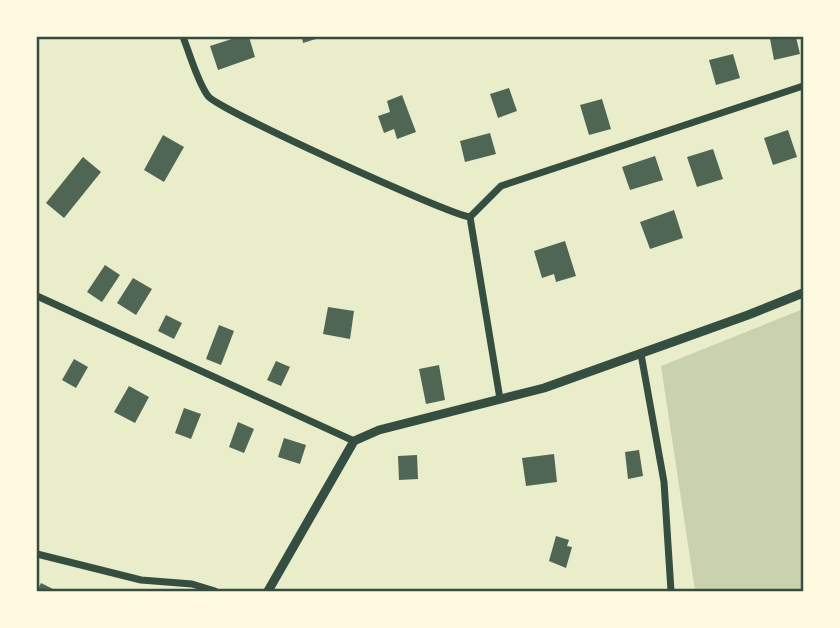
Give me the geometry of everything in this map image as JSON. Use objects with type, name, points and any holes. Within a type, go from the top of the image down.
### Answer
[{"type":"street","points":[[183,37],[208,98],[240,116],[412,196],[470,217]]},
{"type":"street","points":[[500,399],[470,217],[473,211],[501,186],[803,86]]},
{"type":"street","points":[[268,591],[354,441],[379,430],[544,388],[803,293]]},
{"type":"street","points":[[37,296],[354,441]]},
{"type":"street","points":[[640,354],[664,482],[671,591]]},
{"type":"street","points":[[37,554],[141,580],[192,584],[215,591]]},
{"type":"green space","points":[[803,309],[803,591],[695,591],[661,366]]},
{"type":"building","points":[[238,37],[249,37],[255,57],[218,70],[210,46]]},
{"type":"building","points":[[302,37],[322,37],[303,43]]},
{"type":"building","points":[[796,37],[800,54],[774,60],[770,39]]},
{"type":"building","points":[[733,54],[740,78],[716,85],[709,60]]},
{"type":"building","points":[[509,88],[517,111],[498,118],[490,94]]},
{"type":"building","points":[[402,95],[416,132],[397,139],[394,129],[384,133],[378,116],[390,112],[387,101]]},
{"type":"building","points":[[602,99],[611,129],[589,135],[580,105]]},
{"type":"building","points":[[788,130],[797,157],[773,165],[764,138]]},
{"type":"building","points":[[490,133],[496,154],[465,162],[460,141]]},
{"type":"building","points":[[163,135],[184,147],[164,182],[144,170]]},
{"type":"building","points":[[713,149],[723,179],[697,187],[687,157]]},
{"type":"building","points":[[655,156],[663,180],[630,190],[622,167]]},
{"type":"building","points":[[83,157],[101,172],[64,218],[46,203]]},
{"type":"building","points":[[674,210],[683,238],[650,249],[640,222]]},
{"type":"building","points":[[565,241],[576,276],[556,282],[554,274],[542,278],[534,251]]},
{"type":"building","points":[[105,265],[120,275],[102,302],[87,292]]},
{"type":"building","points":[[133,278],[152,289],[136,315],[117,303]]},
{"type":"building","points":[[328,307],[354,311],[350,339],[323,334]]},
{"type":"building","points":[[166,315],[182,323],[174,339],[158,331]]},
{"type":"building","points":[[219,325],[234,331],[221,365],[206,359]]},
{"type":"building","points":[[74,359],[88,367],[76,388],[62,380]]},
{"type":"building","points":[[276,361],[290,367],[281,386],[267,380]]},
{"type":"building","points":[[439,365],[445,400],[426,404],[419,369]]},
{"type":"building","points":[[129,386],[149,397],[135,423],[114,412]]},
{"type":"building","points":[[184,408],[201,414],[191,439],[175,433]]},
{"type":"building","points":[[238,422],[254,429],[244,453],[229,447]]},
{"type":"building","points":[[284,438],[306,445],[300,464],[278,457]]},
{"type":"building","points":[[639,450],[643,476],[628,479],[625,452]]},
{"type":"building","points":[[554,454],[557,482],[526,486],[522,458]]},
{"type":"building","points":[[417,455],[418,479],[399,480],[398,456]]},
{"type":"building","points":[[556,536],[569,540],[567,546],[572,547],[566,568],[549,561]]},
{"type":"building","points":[[41,583],[57,591],[37,591]]}]
